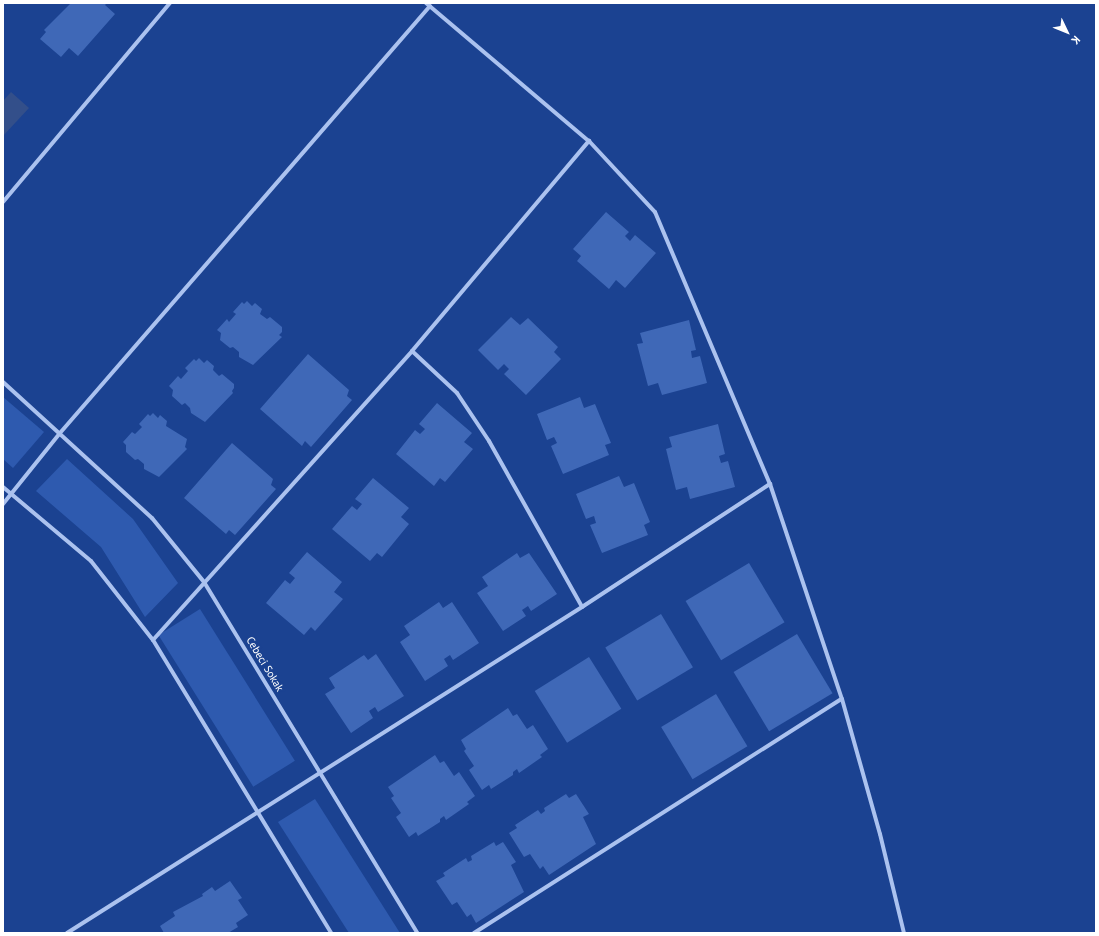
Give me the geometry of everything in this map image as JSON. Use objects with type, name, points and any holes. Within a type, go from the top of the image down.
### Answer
[{"type":"street","points":[[3,202],[170,3]]},
{"type":"street","points":[[3,504],[60,433],[428,5],[590,141],[655,212],[770,484],[842,699],[880,834],[904,933]]},
{"type":"street","points":[[153,640],[412,351],[590,141]]},
{"type":"street","points":[[412,351],[457,393],[473,417],[582,607]]},
{"type":"street","name":"Cebeci Sokak","points":[[3,382],[152,518],[204,582],[417,933]]},
{"type":"street","points":[[67,933],[319,771],[582,607],[770,484]]},
{"type":"street","points":[[3,487],[91,562],[153,640],[255,812],[331,933]]},
{"type":"street","points":[[474,933],[842,699]]},
{"type":"shaded area","points":[[11,92],[29,108],[3,136],[3,101]]},
{"type":"shaded area","points":[[3,397],[44,432],[13,468],[3,459]]},
{"type":"shaded area","points":[[67,459],[133,519],[178,583],[145,617],[101,547],[36,491]]},
{"type":"shaded area","points":[[200,609],[295,761],[253,787],[158,635]]},
{"type":"shaded area","points":[[315,799],[400,933],[349,933],[278,822]]},
{"type":"building","points":[[71,3],[107,3],[105,5],[115,14],[78,56],[69,48],[61,57],[40,39],[46,32],[44,30]]},
{"type":"building","points":[[606,212],[629,232],[625,236],[630,241],[635,235],[656,253],[625,288],[616,280],[609,289],[577,261],[581,256],[573,249]]},
{"type":"building","points":[[247,301],[252,306],[255,303],[262,309],[260,314],[267,319],[270,317],[282,327],[282,332],[279,335],[282,337],[253,365],[239,357],[239,352],[233,347],[230,348],[220,340],[221,333],[217,330],[227,319],[229,322],[236,314],[233,312],[242,302],[244,304]]},
{"type":"building","points":[[511,317],[520,325],[528,318],[558,347],[554,352],[561,359],[526,395],[504,374],[509,369],[504,364],[498,370],[478,350]]},
{"type":"building","points":[[689,320],[696,350],[691,351],[692,358],[700,356],[707,383],[662,395],[658,383],[648,386],[637,344],[643,343],[640,333]]},
{"type":"building","points":[[308,354],[349,390],[347,396],[352,400],[311,447],[305,441],[302,446],[260,409]]},
{"type":"building","points":[[199,358],[204,363],[207,360],[214,366],[213,370],[219,376],[222,374],[234,384],[232,391],[233,393],[205,422],[191,413],[190,408],[185,403],[182,405],[172,396],[173,390],[169,386],[178,376],[181,379],[188,371],[185,368],[194,359],[196,361]]},
{"type":"building","points":[[580,397],[584,408],[595,404],[611,443],[605,445],[609,455],[563,474],[551,446],[557,443],[554,437],[547,440],[537,414]]},
{"type":"building","points":[[437,403],[472,433],[464,442],[473,449],[445,482],[440,478],[434,486],[396,454],[415,430],[420,434],[425,429],[419,424]]},
{"type":"building","points":[[153,413],[158,418],[160,415],[167,421],[166,426],[187,439],[185,447],[187,449],[159,477],[144,469],[144,464],[138,459],[135,460],[126,452],[126,445],[123,442],[132,432],[135,434],[142,427],[139,424],[148,414],[150,416]]},
{"type":"building","points":[[718,424],[725,454],[719,456],[721,463],[728,461],[735,487],[690,499],[687,487],[676,490],[666,449],[672,447],[669,437]]},
{"type":"building","points":[[232,443],[273,479],[271,485],[276,489],[235,535],[229,530],[226,534],[184,498]]},
{"type":"building","points":[[619,476],[624,487],[634,483],[650,522],[644,525],[648,535],[602,553],[590,525],[596,523],[594,516],[586,519],[576,494]]},
{"type":"building","points":[[373,478],[409,508],[401,517],[409,524],[382,557],[377,553],[370,561],[332,529],[352,506],[357,510],[362,504],[355,499]]},
{"type":"building","points":[[307,552],[342,582],[334,592],[343,599],[315,631],[311,627],[304,635],[266,603],[285,580],[290,584],[295,578],[289,573]]},
{"type":"building","points":[[517,553],[520,558],[529,553],[557,594],[531,611],[528,606],[522,610],[526,616],[503,631],[477,593],[488,586],[482,577]]},
{"type":"building","points":[[749,563],[785,622],[721,660],[686,601]]},
{"type":"building","points":[[439,602],[443,608],[452,602],[479,643],[453,660],[450,655],[444,659],[448,666],[425,681],[400,642],[410,635],[404,626]]},
{"type":"building","points":[[661,614],[693,667],[637,701],[605,647]]},
{"type":"building","points":[[797,634],[833,693],[769,731],[734,672]]},
{"type":"building","points":[[376,654],[404,696],[378,712],[375,707],[369,711],[373,718],[351,733],[325,694],[335,688],[329,678],[364,655],[368,660]]},
{"type":"building","points":[[589,657],[621,709],[567,743],[535,691]]},
{"type":"building","points":[[716,694],[747,746],[693,779],[661,727]]},
{"type":"building","points":[[508,708],[513,716],[517,714],[527,729],[533,725],[548,749],[540,755],[542,757],[519,773],[517,769],[513,772],[513,775],[491,789],[489,785],[482,790],[469,770],[474,766],[464,751],[466,749],[461,740]]},
{"type":"building","points":[[435,755],[440,763],[444,761],[454,776],[459,772],[475,796],[467,802],[469,804],[446,820],[444,816],[440,819],[440,822],[418,836],[416,832],[409,837],[396,817],[401,813],[391,798],[394,796],[388,787]]},
{"type":"building","points":[[566,794],[569,798],[576,794],[589,814],[583,817],[596,844],[549,875],[543,866],[540,869],[530,854],[524,857],[509,833],[517,828],[515,825],[538,810],[541,814],[545,811],[544,808]]},
{"type":"building","points":[[494,842],[496,846],[503,842],[516,862],[511,865],[524,892],[476,923],[471,914],[467,917],[457,902],[452,905],[436,881],[445,876],[443,873],[466,858],[468,862],[472,860],[471,856]]},
{"type":"building","points":[[230,881],[242,898],[238,900],[248,915],[236,923],[238,927],[228,933],[164,933],[160,926],[175,916],[173,912],[203,896],[202,894],[212,887],[215,891]]}]
